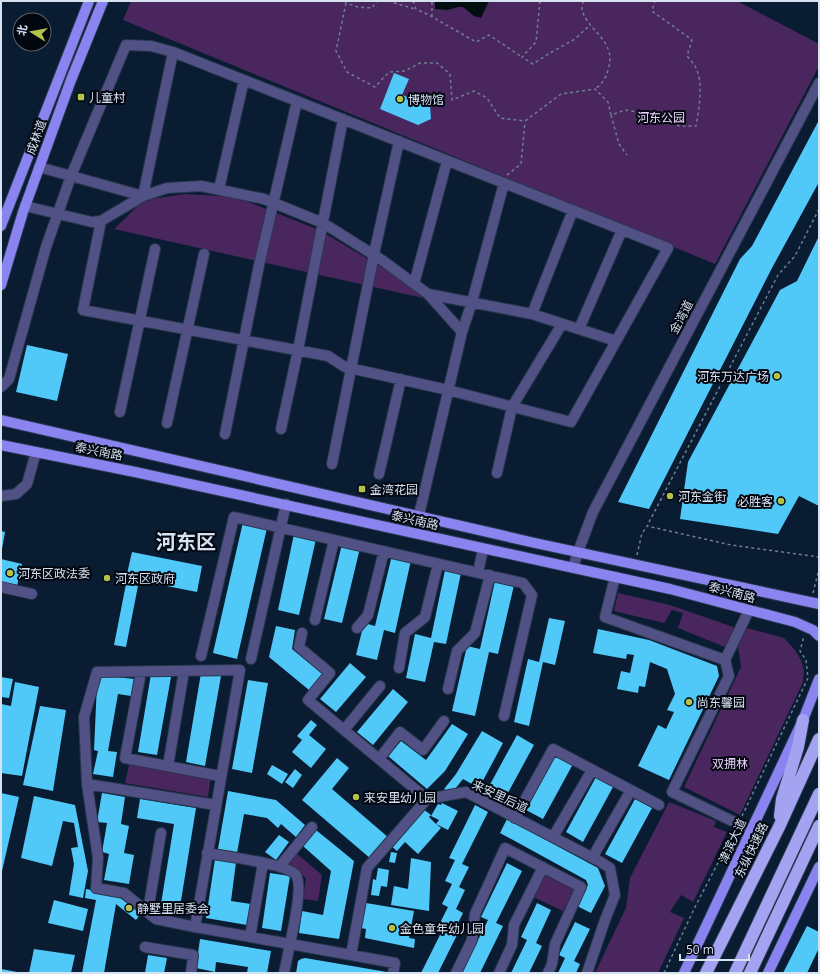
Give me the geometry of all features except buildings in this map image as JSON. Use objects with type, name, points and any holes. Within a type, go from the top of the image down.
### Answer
[{"type":"highway","points":[[780,825],[782,800],[798,747],[803,720]]},
{"type":"highway","name":"东纵快速路","points":[[706,973],[780,825],[819,739]]},
{"type":"highway","points":[[735,973],[819,794]]},
{"type":"highway","points":[[750,973],[819,826]]},
{"type":"main road","name":"成林道","points":[[1,226],[4,208],[89,1]]},
{"type":"main road","name":"成林道","points":[[1,284],[25,206],[39,167],[71,80],[103,1]]},
{"type":"main road","name":"泰兴南路","points":[[1,420],[578,552],[815,603]]},
{"type":"main road","name":"泰兴南路","points":[[1,445],[286,504],[670,589],[776,616],[806,626],[819,636]]},
{"type":"main road","name":"津滨大道","points":[[684,973],[803,720],[819,679]]},
{"type":"main road","points":[[768,973],[819,867]]},
{"type":"street","points":[[1,388],[9,379],[46,247],[71,176],[126,45],[150,46],[173,52],[447,160],[504,180],[572,210],[668,248],[571,422],[448,390],[345,367],[328,356],[83,310],[101,221]]},
{"type":"street","points":[[143,196],[173,52]]},
{"type":"street","points":[[219,189],[244,80]]},
{"type":"street","name":"金湾道","points":[[574,568],[578,552],[593,512],[819,83]]},
{"type":"street","points":[[225,434],[259,265],[297,101]]},
{"type":"street","points":[[281,430],[343,119]]},
{"type":"street","points":[[332,464],[374,254],[399,141]]},
{"type":"street","points":[[414,284],[447,160]]},
{"type":"street","points":[[39,167],[143,196]]},
{"type":"street","points":[[419,515],[462,332],[472,302],[504,180]]},
{"type":"street","points":[[25,206],[92,222],[101,221],[143,196],[167,188],[201,186],[264,199],[323,223],[374,254],[428,294],[462,332]]},
{"type":"street","points":[[532,314],[572,210]]},
{"type":"street","points":[[579,329],[622,230]]},
{"type":"street","points":[[120,412],[155,249]]},
{"type":"street","points":[[167,422],[204,254]]},
{"type":"street","points":[[428,294],[532,314],[616,341]]},
{"type":"street","points":[[497,473],[512,407],[562,324]]},
{"type":"street","points":[[379,474],[402,379]]},
{"type":"street","points":[[1,496],[16,494],[27,484],[36,452]]},
{"type":"street","points":[[250,659],[286,504]]},
{"type":"street","points":[[201,656],[234,517],[523,583],[532,595],[504,716]]},
{"type":"street","points":[[315,620],[334,540]]},
{"type":"street","points":[[478,573],[483,548]]},
{"type":"street","points":[[357,628],[368,616],[384,551]]},
{"type":"street","points":[[399,668],[405,633],[425,617],[438,564]]},
{"type":"street","points":[[448,689],[457,651],[475,633],[490,575]]},
{"type":"street","points":[[615,577],[605,617],[725,660]]},
{"type":"street","points":[[1,587],[32,594]]},
{"type":"street","points":[[749,610],[725,660],[729,676],[672,792],[751,830]]},
{"type":"street","points":[[302,633],[299,647],[330,673],[308,700],[427,798],[367,868],[351,955]]},
{"type":"street","points":[[195,927],[220,776],[240,670],[97,672],[84,717],[87,784],[98,858],[96,888],[124,893],[156,919],[195,927],[396,963],[393,973]]},
{"type":"street","points":[[168,766],[184,671]]},
{"type":"street","points":[[141,672],[126,758],[220,776]]},
{"type":"street","points":[[344,730],[380,686]]},
{"type":"street","points":[[379,758],[400,732],[422,750],[444,721]]},
{"type":"street","points":[[515,818],[553,749],[658,805]]},
{"type":"street","points":[[553,837],[592,770]]},
{"type":"street","points":[[87,784],[216,805]]},
{"type":"street","points":[[592,858],[631,790]]},
{"type":"street","name":"来安里后道","points":[[427,798],[466,792],[610,868],[615,896],[587,973]]},
{"type":"street","points":[[279,867],[312,827]]},
{"type":"street","points":[[148,911],[161,833]]},
{"type":"street","points":[[456,973],[472,940],[475,914],[506,848],[581,887],[555,944],[552,964],[548,973]]},
{"type":"street","points":[[207,853],[288,869],[296,875],[299,888],[284,973]]},
{"type":"street","points":[[250,937],[263,863]]},
{"type":"street","points":[[499,973],[512,944],[514,925],[543,867]]},
{"type":"street","points":[[145,947],[193,955],[190,973]]},
{"type":"path","points":[[377,1],[372,8],[358,7],[346,2],[336,52],[347,72],[375,87],[389,72],[405,71],[420,63],[437,64],[450,74],[452,100],[474,91],[487,98],[500,118],[525,121],[561,94],[595,89],[602,84],[607,74],[611,61],[608,48],[600,35],[590,25],[582,11],[583,1]]},
{"type":"path","points":[[388,1],[416,9],[432,16],[476,42],[489,35],[533,64],[575,39],[590,25]]},
{"type":"path","points":[[413,1],[416,9]]},
{"type":"path","points":[[432,1],[432,16]]},
{"type":"path","points":[[522,57],[536,42],[540,1]]},
{"type":"path","points":[[612,115],[625,110],[663,118],[679,126],[696,126],[700,108],[700,88],[696,67],[687,56],[692,40],[652,11],[655,1]]},
{"type":"path","points":[[595,89],[608,102],[619,144],[627,155]]},
{"type":"path","points":[[504,180],[521,164],[525,121]]},
{"type":"path","points":[[634,564],[642,533],[778,275],[795,256],[819,209]]},
{"type":"path","points":[[647,526],[731,544],[819,557]]},
{"type":"path","points":[[815,603],[819,568]]},
{"type":"path","points":[[664,973],[808,678],[806,660],[800,651],[806,626]]},
{"type":"green space","name":"河东公园","points":[[131,1],[737,1],[819,44],[819,66],[715,264],[123,20]]},
{"type":"green space","points":[[185,194],[236,197],[319,230],[400,278],[423,298],[114,229],[144,200]]},
{"type":"green space","points":[[618,593],[670,605],[736,628],[725,647],[678,628],[683,613],[672,610],[664,623],[614,611]]},
{"type":"green space","name":"双拥林","points":[[747,628],[784,638],[795,650],[801,660],[804,671],[803,682],[740,815],[684,787],[741,667],[738,647]]},
{"type":"green space","points":[[130,761],[211,776],[208,797],[125,783]]},
{"type":"green space","points":[[669,802],[716,821],[714,827],[727,832],[693,902],[681,895],[670,912],[684,918],[658,973],[595,973],[626,908],[630,878]]},
{"type":"green space","points":[[296,853],[322,875],[318,901],[303,899],[306,878],[287,863]]},
{"type":"green space","points":[[545,875],[574,890],[563,911],[533,897]]},
{"type":"shaded area","points":[[436,1],[489,1],[481,18],[474,16],[463,7],[447,10],[435,9]]},
{"type":"place","name":"儿童村","points":[[81,97]]},
{"type":"place","name":"博物馆","points":[[400,99]]},
{"type":"place","name":"河东万达广场","points":[[777,376]]},
{"type":"place","name":"金湾花园","points":[[362,489]]},
{"type":"place","name":"河东金街","points":[[670,496]]},
{"type":"place","name":"必胜客","points":[[781,501]]},
{"type":"place","name":"河东区政法委","points":[[10,573]]},
{"type":"place","name":"河东区政府","points":[[107,578]]},
{"type":"place","name":"尚东馨园","points":[[689,702]]},
{"type":"place","name":"来安里幼儿园","points":[[356,797]]},
{"type":"place","name":"静墅里居委会","points":[[129,908]]},
{"type":"place","name":"金色童年幼儿园","points":[[392,928]]},
{"type":"district","name":"河东区","points":[[186,541]]}]
